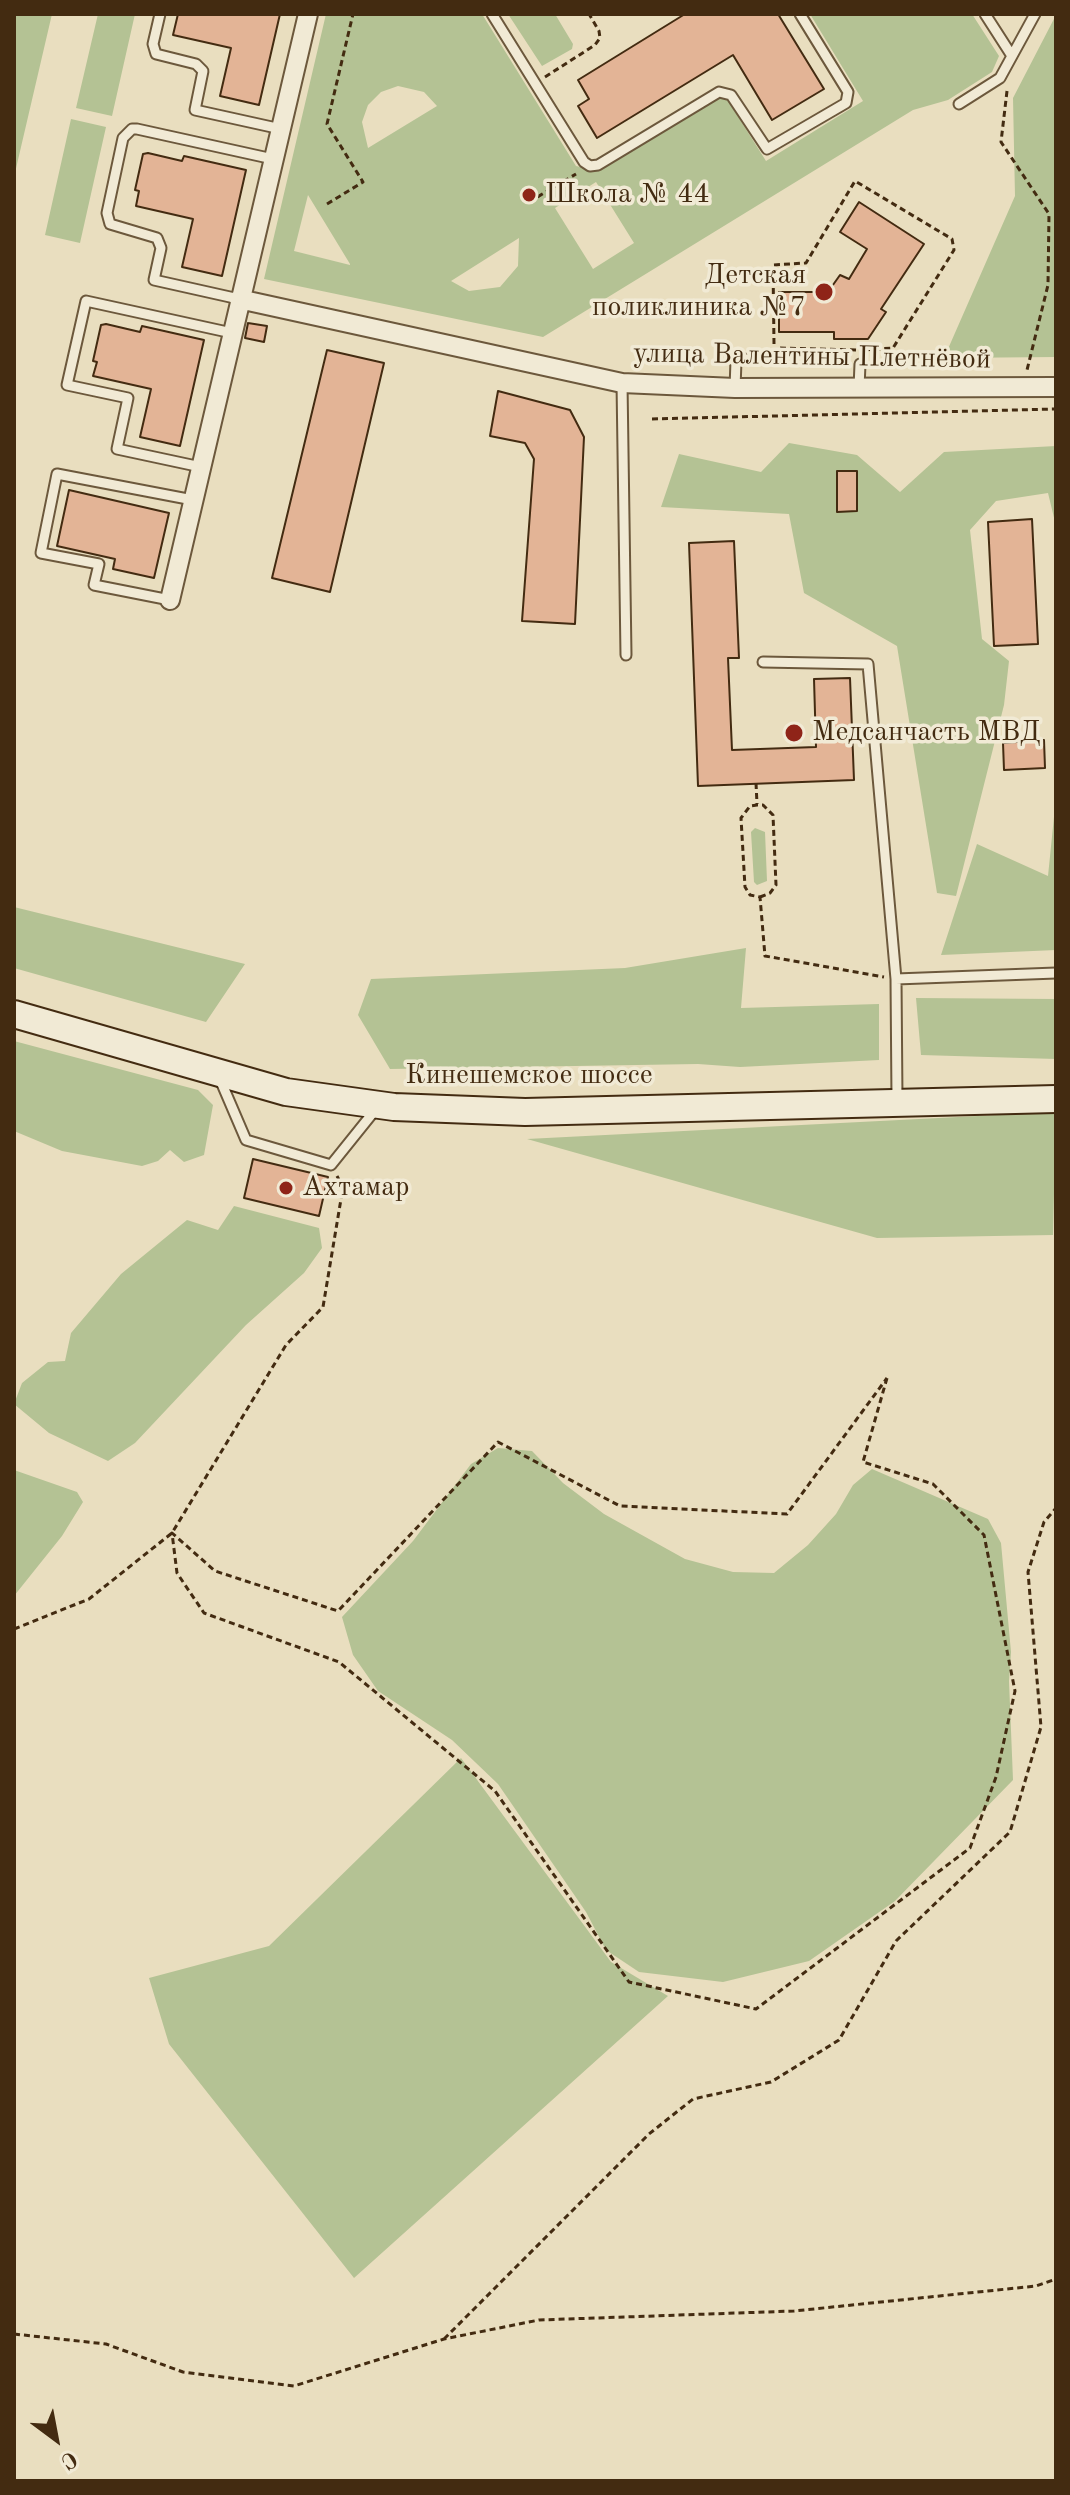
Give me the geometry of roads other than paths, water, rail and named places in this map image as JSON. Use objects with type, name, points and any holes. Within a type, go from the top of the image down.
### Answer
[{"type":"main road","name":"Кинешемское шоссе","points":[[14,1014],[286,1092],[379,1105],[525,1112],[1056,1099]]},
{"type":"street","points":[[170,600],[308,14]]},
{"type":"street","name":"улица Валентины Плетнёвой","points":[[239,299],[622,383],[735,388],[1056,387]]},
{"type":"lane","points":[[160,14],[153,44],[156,54],[196,64],[203,71],[195,110],[281,129]]},
{"type":"lane","points":[[492,14],[584,162],[590,166],[598,165],[719,92],[731,95],[767,149],[846,103],[848,92],[800,14]]},
{"type":"lane","points":[[985,14],[1012,56]]},
{"type":"lane","points":[[959,104],[1000,78],[1035,14]]},
{"type":"lane","points":[[239,299],[154,280],[161,248],[157,238],[110,224],[107,213],[123,138],[132,129],[137,129],[273,159]]},
{"type":"lane","points":[[201,467],[117,449],[128,398],[67,385],[86,301],[232,333]]},
{"type":"lane","points":[[735,388],[736,361],[771,352]]},
{"type":"lane","points":[[859,388],[860,364]]},
{"type":"lane","points":[[622,383],[626,655]]},
{"type":"lane","points":[[170,600],[94,585],[99,564],[41,553],[57,474],[193,500]]},
{"type":"lane","points":[[763,662],[868,664],[896,979],[897,1103]]},
{"type":"lane","points":[[896,979],[1056,973]]},
{"type":"lane","points":[[218,1074],[246,1140],[331,1165],[379,1105]]},
{"type":"place","name":"Школа № 44","points":[[529,195]]},
{"type":"place","name":"Детская поликлиника №7","points":[[824,292]]},
{"type":"place","name":"Медсанчасть МВД","points":[[794,733]]},
{"type":"place","name":"Ахтамар","points":[[286,1188]]}]
